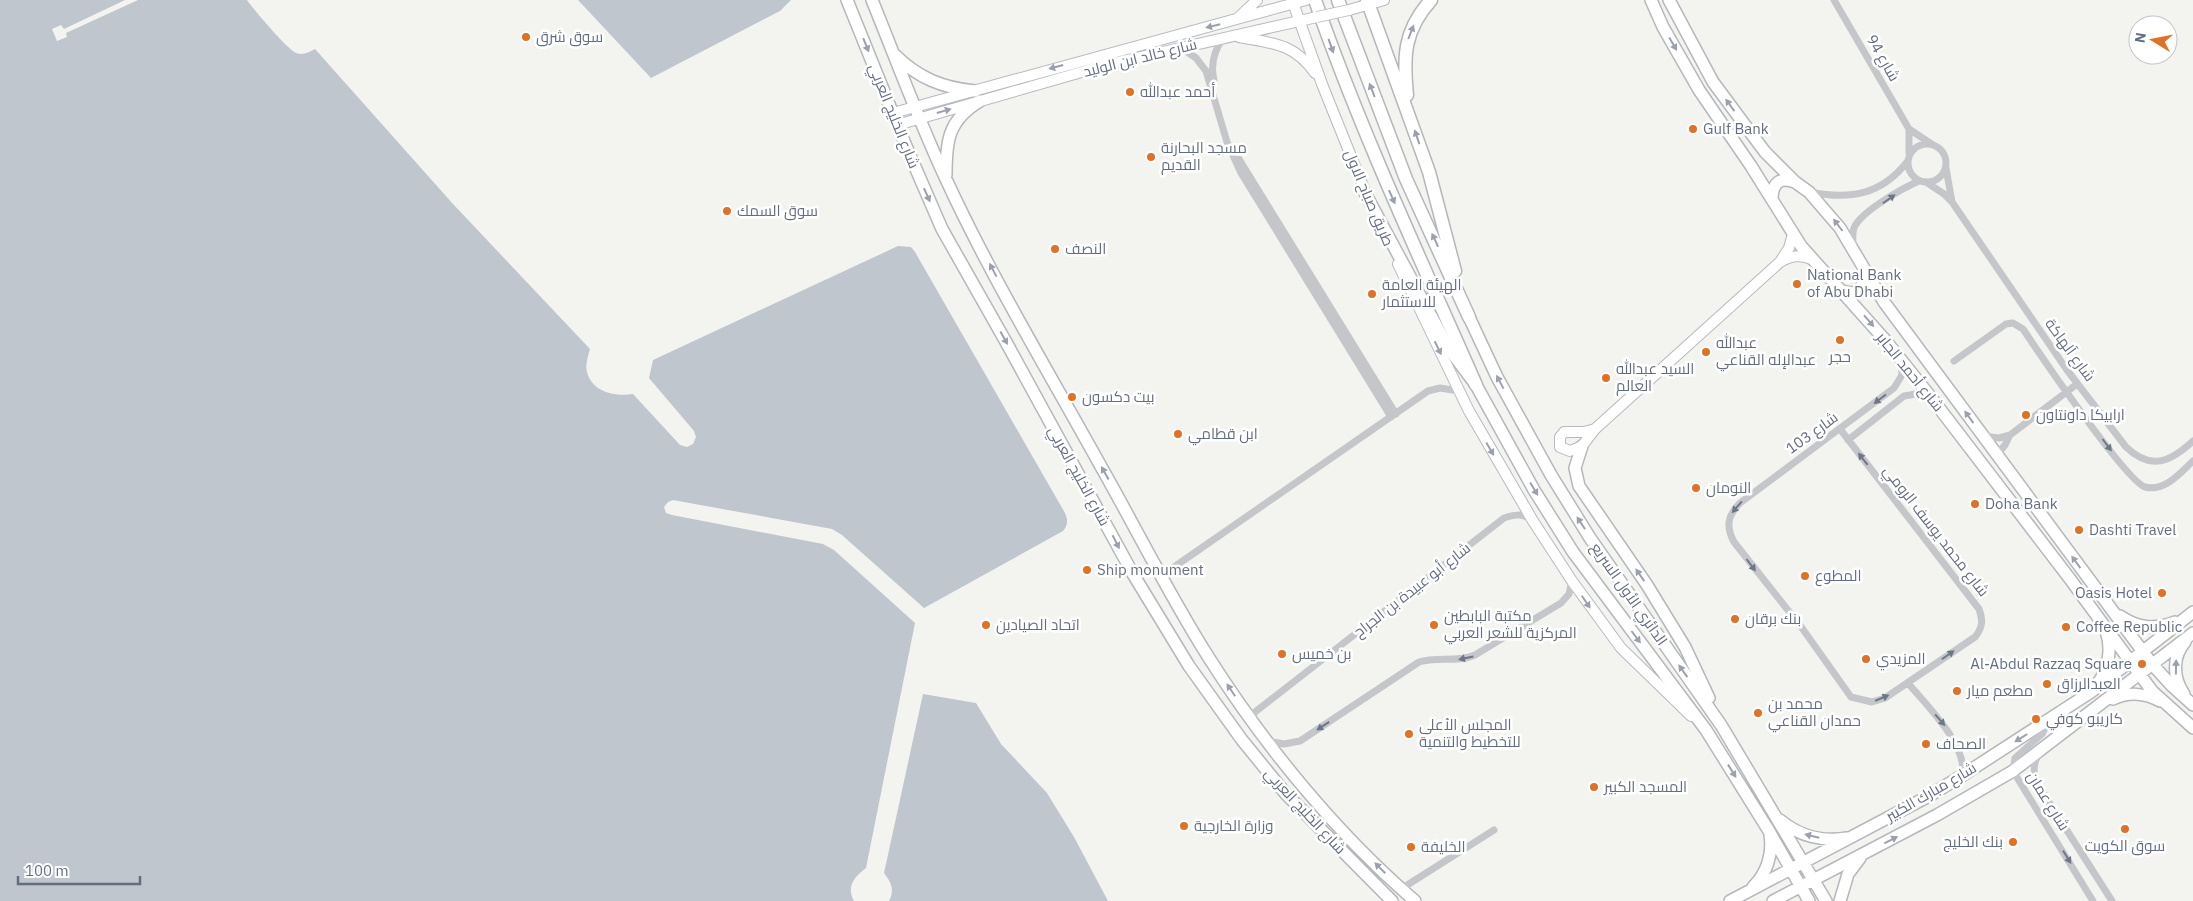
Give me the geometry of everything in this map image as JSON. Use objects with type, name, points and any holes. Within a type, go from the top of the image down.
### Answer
[{"type":"highway","name":"طريق صباح الاول","points":[[1315,0],[1381,172],[1476,385]]},
{"type":"highway","points":[[1338,0],[1406,179],[1469,317]]},
{"type":"highway","points":[[1409,115],[1406,49],[1410,32],[1420,12],[1431,0]]},
{"type":"highway","points":[[1368,3],[1429,172],[1463,302]]},
{"type":"main road","name":"شارع الخليج العربي","points":[[847,0],[897,125],[942,229],[1134,576],[1189,666],[1242,740],[1286,794],[1392,901]]},
{"type":"main road","name":"شارع الخليج العربي","points":[[872,0],[916,113],[946,180],[1018,316],[1161,576],[1208,656],[1266,741],[1344,832],[1415,901]]},
{"type":"main road","points":[[1233,22],[1258,0]]},
{"type":"main road","name":"شارع خالد ابن الوليد","points":[[978,96],[1104,54],[1233,22],[1293,2],[1306,0]]},
{"type":"main road","name":"شارع خالد ابن الوليد","points":[[893,113],[916,113],[1180,47],[1349,10],[1368,3],[1384,0]]},
{"type":"main road","name":"شارع أحمد الجابر","points":[[1652,0],[1663,27],[1699,90],[1772,198],[1792,234],[1930,396],[2140,674],[2164,703],[2193,728]]},
{"type":"main road","name":"شارع أحمد الجابر","points":[[1669,0],[1713,82],[1764,152],[1795,182],[1809,192],[1840,228],[1884,302],[1982,436],[2152,664],[2191,703]]},
{"type":"main road","name":"طريق صباح الاول","points":[[1293,2],[1322,84],[1365,193],[1459,391]]},
{"type":"main road","points":[[1228,37],[1277,43],[1295,52],[1309,64],[1322,84]]},
{"type":"main road","points":[[892,52],[904,64],[926,78],[949,88],[978,96],[959,116],[948,137],[946,180]]},
{"type":"main road","name":"شارع خالد ابن الوليد","points":[[897,125],[916,113]]},
{"type":"main road","points":[[1772,198],[1774,186],[1777,182],[1782,180],[1795,182]]},
{"type":"main road","name":"الدائري الأول السريع","points":[[1365,193],[1449,349],[1476,385],[1534,490],[1573,552],[1706,730],[1769,831],[1809,901]]},
{"type":"main road","points":[[1721,725],[1685,647],[1647,585],[1579,486],[1575,468],[1582,446],[1594,428],[1780,262],[1789,248],[1792,234]]},
{"type":"main road","points":[[1780,262],[1795,256],[1804,256],[1812,259]]},
{"type":"main road","points":[[1840,290],[1852,293],[1858,291],[1862,287],[1865,270]]},
{"type":"main road","name":"الدائري الأول السريع","points":[[1469,317],[1497,377],[1551,475],[1590,538],[1721,725],[1826,901]]},
{"type":"main road","name":"الدائري الأول السريع","points":[[1459,391],[1487,444],[1533,521],[1589,607],[1626,654],[1706,730]]},
{"type":"main road","points":[[1582,446],[1575,450],[1565,450],[1560,447],[1560,437],[1564,432],[1584,432],[1594,428]]},
{"type":"main road","points":[[1975,455],[1984,458],[1997,455]]},
{"type":"main road","points":[[1992,476],[1994,465],[2004,464]]},
{"type":"main road","points":[[2116,614],[2128,622],[2151,628],[2164,626],[2189,615]]},
{"type":"main road","name":"شارع مبارك الكبير","points":[[1730,901],[1854,836],[1963,775],[2048,722],[2091,692],[2189,615]]},
{"type":"main road","points":[[2091,692],[2101,680],[2107,666],[2109,652],[2108,636],[2102,622]]},
{"type":"main road","points":[[2191,703],[2177,679],[2175,667],[2180,648],[2193,634]]},
{"type":"main road","name":"شارع مبارك الكبير","points":[[1773,901],[1946,810],[2013,772],[2193,634]]},
{"type":"main road","points":[[2104,703],[2128,694],[2141,694],[2164,703]]},
{"type":"main road","points":[[1776,817],[1798,832],[1812,837],[1830,839],[1854,836]]},
{"type":"main road","points":[[1747,891],[1755,885],[1766,869],[1771,850],[1769,831]]},
{"type":"main road","points":[[1840,901],[1848,874],[1864,854]]},
{"type":"street","name":"شارع 94","points":[[1834,0],[1909,129],[1933,145]]},
{"type":"street","points":[[1228,37],[1213,56],[1211,75],[1227,142],[1238,168],[1393,416]]},
{"type":"street","points":[[1180,47],[1196,58],[1211,75]]},
{"type":"street","points":[[1909,129],[1908,159],[1911,175],[1922,182]]},
{"type":"street","points":[[1809,192],[1838,196],[1870,192],[1898,174],[1918,146],[1933,145],[1940,150],[1946,163],[1940,177],[1903,189],[1860,219],[1853,229],[1853,248]]},
{"type":"street","name":"شارع آلهاكة","points":[[1946,163],[1952,202]]},
{"type":"street","name":"شارع آلهاكة","points":[[1922,182],[1944,194],[1952,202],[2078,384],[2126,447],[2145,460],[2166,460],[2176,456],[2193,441]]},
{"type":"street","points":[[1954,361],[2006,324],[2013,323],[2022,329],[2067,392],[2138,484],[2154,487],[2169,484],[2193,461]]},
{"type":"street","name":"شارع 103","points":[[1728,524],[1734,509],[1740,503],[1894,388],[1902,375],[1900,359]]},
{"type":"street","points":[[1982,436],[1999,438],[2010,435],[2078,384]]},
{"type":"street","points":[[1161,576],[1434,389],[1446,388],[1459,391]]},
{"type":"street","name":"شارع 103","points":[[1848,440],[1904,396],[1916,394],[1930,396]]},
{"type":"street","name":"شارع محمد يوسف الرومي","points":[[1728,524],[1728,529],[1734,542],[1802,628],[1852,697],[1864,702],[1879,701],[1975,637],[1980,631],[1982,617],[1979,609],[1840,429]]},
{"type":"street","points":[[1997,455],[2010,435]]},
{"type":"street","name":"شارع أبو عبيدة بن الجراح","points":[[1251,720],[1255,712],[1504,518],[1512,515],[1525,515],[1533,521]]},
{"type":"street","points":[[1266,741],[1284,744],[1300,741],[1419,662],[1463,659],[1475,656],[1561,603],[1569,594],[1572,581]]},
{"type":"street","points":[[1908,683],[1948,729],[1963,763],[1963,775]]},
{"type":"street","name":"شارع عمان","points":[[2048,722],[2042,734],[2015,758],[2013,772],[2094,901]]},
{"type":"street","name":"شارع عمان","points":[[2044,749],[2034,764],[2033,773],[2036,782],[2112,901]]},
{"type":"street","points":[[1401,889],[1494,830]]},
{"type":"shaded area","points":[[0,0],[247,0],[271,29],[296,53],[306,53],[315,49],[453,204],[590,349],[586,369],[594,384],[599,389],[612,394],[633,394],[680,445],[687,447],[693,444],[696,437],[694,431],[649,378],[653,360],[898,246],[911,247],[1065,513],[1067,522],[1063,531],[924,608],[842,535],[832,529],[673,500],[664,507],[666,513],[672,515],[823,544],[834,550],[915,623],[866,868],[858,875],[851,887],[854,901],[0,901]]},
{"type":"shaded area","points":[[578,0],[791,0],[780,11],[651,78]]},
{"type":"shaded area","points":[[923,694],[976,703],[1001,744],[1047,793],[1074,837],[1108,901],[889,901],[892,893],[891,886],[884,873]]},
{"type":"pier","points":[[125,0],[138,0],[66,33],[67,37],[57,41],[52,29],[61,25],[64,29]]},
{"type":"place","name":"سوق شرق","points":[[526,37]]},
{"type":"place","name":"أحمد عبدالله","points":[[1130,92]]},
{"type":"place","name":"Gulf Bank","points":[[1693,129]]},
{"type":"place","name":"مسجد البحارنة القديم","points":[[1151,157]]},
{"type":"place","name":"سوق السمك","points":[[727,211]]},
{"type":"place","name":"النصف","points":[[1055,249]]},
{"type":"place","name":"National Bank of Abu Dhabi","points":[[1797,284]]},
{"type":"place","name":"الهيئة العامة للاستثمار","points":[[1372,294]]},
{"type":"place","name":"حجر","points":[[1840,340]]},
{"type":"place","name":"عبدالله عبدالإله القناعي","points":[[1706,352]]},
{"type":"place","name":"السيد عبدالله العالم","points":[[1606,378]]},
{"type":"place","name":"بيت دكسون","points":[[1072,397]]},
{"type":"place","name":"ارابيكا داونتاون","points":[[2026,415]]},
{"type":"place","name":"ابن قطامي","points":[[1178,434]]},
{"type":"place","name":"النومان","points":[[1696,488]]},
{"type":"place","name":"Doha Bank","points":[[1975,504]]},
{"type":"place","name":"Dashti Travel","points":[[2079,530]]},
{"type":"place","name":"Ship monument","points":[[1087,570]]},
{"type":"place","name":"المطوع","points":[[1805,576]]},
{"type":"place","name":"Oasis Hotel","points":[[2162,593]]},
{"type":"place","name":"بنك برقان","points":[[1735,619]]},
{"type":"place","name":"اتحاد الصيادين","points":[[986,625]]},
{"type":"place","name":"مكتبة البابطين المركزية للشعر العربي","points":[[1434,625]]},
{"type":"place","name":"Coffee Republic","points":[[2066,627]]},
{"type":"place","name":"بن خميس","points":[[1282,654]]},
{"type":"place","name":"المزيدي","points":[[1866,659]]},
{"type":"place","name":"Al-Abdul Razzaq Square","points":[[2142,664]]},
{"type":"place","name":"العبدالرزاق","points":[[2047,684]]},
{"type":"place","name":"مطعم ميار","points":[[1957,691]]},
{"type":"place","name":"محمد بن حمدان القناعي","points":[[1758,713]]},
{"type":"place","name":"كاريبو كوفي","points":[[2036,719]]},
{"type":"place","name":"المجلس الأعلى للتخطيط والتنمية","points":[[1409,734]]},
{"type":"place","name":"الصحاف","points":[[1926,744]]},
{"type":"place","name":"المسجد الكبير","points":[[1594,787]]},
{"type":"place","name":"وزارة الخارجية","points":[[1184,826]]},
{"type":"place","name":"سوق الكويت","points":[[2125,829]]},
{"type":"place","name":"بنك الخليج","points":[[2013,842]]},
{"type":"place","name":"الخليفة","points":[[1411,847]]}]
